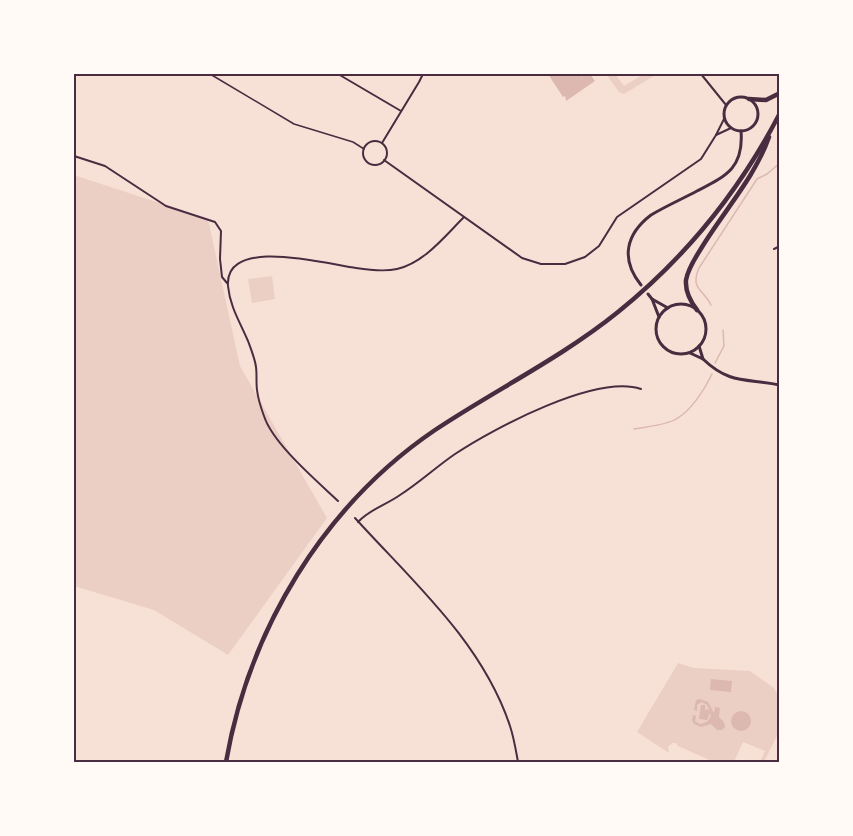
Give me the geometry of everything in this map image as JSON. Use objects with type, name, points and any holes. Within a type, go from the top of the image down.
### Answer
[{"type":"highway","points":[[749,99],[766,100],[780,93]]},
{"type":"highway","points":[[697,310],[686,285],[689,270],[756,165],[780,113]]},
{"type":"highway","points":[[226,762],[234,720],[261,642],[293,582],[336,522],[383,472],[432,432],[580,340],[616,314],[650,284],[683,252],[724,202],[775,123]]},
{"type":"street","points":[[338,74],[401,111]]},
{"type":"street","points":[[381,143],[423,74]]},
{"type":"street","points":[[700,74],[726,105]]},
{"type":"street","points":[[384,160],[522,258],[541,264],[565,264],[585,257],[599,246],[617,218],[701,159],[724,119],[726,105],[736,98],[749,99],[757,109],[757,118],[750,129],[741,131],[731,128],[724,119]]},
{"type":"street","points":[[716,135],[731,128]]},
{"type":"street","points":[[641,285],[630,267],[628,254],[633,233],[651,215],[726,176],[740,157],[741,131]]},
{"type":"street","points":[[373,141],[381,143],[387,153],[384,160],[377,165],[369,163],[364,157],[364,149],[373,141]]},
{"type":"street","points":[[74,156],[105,166],[166,206],[215,222],[221,231],[222,276],[228,283]]},
{"type":"street","points":[[338,501],[288,453],[265,420],[257,390],[256,365],[248,340],[231,303],[228,283],[232,270],[244,261],[262,256],[284,256],[381,271],[397,269],[414,262],[439,242],[464,217]]},
{"type":"street","points":[[774,249],[780,246]]},
{"type":"street","points":[[648,294],[659,317]]},
{"type":"street","points":[[652,299],[668,308]]},
{"type":"street","points":[[688,352],[699,346],[705,336],[706,327],[697,310],[681,304],[668,308],[659,317],[656,330],[663,345],[675,352],[688,352],[704,359]]},
{"type":"street","points":[[699,346],[704,359],[713,369],[728,377],[780,385]]},
{"type":"street","points":[[358,522],[371,510],[402,494],[457,453],[524,416],[613,386],[628,385],[641,389]]},
{"type":"street","points":[[355,518],[457,628],[473,651],[511,727],[518,762]]},
{"type":"path","points":[[210,74],[294,124],[353,142],[364,149]]},
{"type":"shaded area","points":[[548,74],[579,74],[583,79],[580,74],[590,74],[595,81],[566,101],[565,96],[563,97]]},
{"type":"shaded area","points":[[606,74],[615,74],[624,86],[644,74],[657,74],[624,94],[619,92]]},
{"type":"shaded area","points":[[74,175],[208,219],[240,366],[327,518],[228,655],[154,610],[74,586]]},
{"type":"shaded area","points":[[272,276],[275,299],[252,303],[248,279]]},
{"type":"shaded area","points":[[678,663],[694,668],[750,671],[774,688],[779,697],[779,732],[765,760],[760,762],[765,751],[743,742],[734,762],[714,762],[676,743],[668,747],[669,753],[637,732]]},
{"type":"shaded area","points":[[711,679],[732,681],[731,692],[710,690]]},
{"type":"shaded area","points":[[696,700],[708,702],[714,713],[715,707],[720,708],[719,717],[725,727],[722,730],[717,730],[711,724],[701,727],[694,724],[693,715],[696,716],[695,721],[700,724],[707,722],[711,716],[710,713],[707,720],[699,719],[701,705],[705,705],[705,710],[710,711],[707,705],[702,702],[697,705],[697,711],[694,710]]},
{"type":"shaded area","points":[[741,711],[748,714],[751,721],[748,728],[741,731],[734,728],[731,721],[734,714]]},
{"type":"waterway","points":[[711,305],[697,285],[699,268],[757,179],[780,163]]},
{"type":"waterway","points":[[715,363],[724,346],[723,330]]},
{"type":"waterway","points":[[634,429],[667,423],[682,415],[697,399],[712,374]]}]
